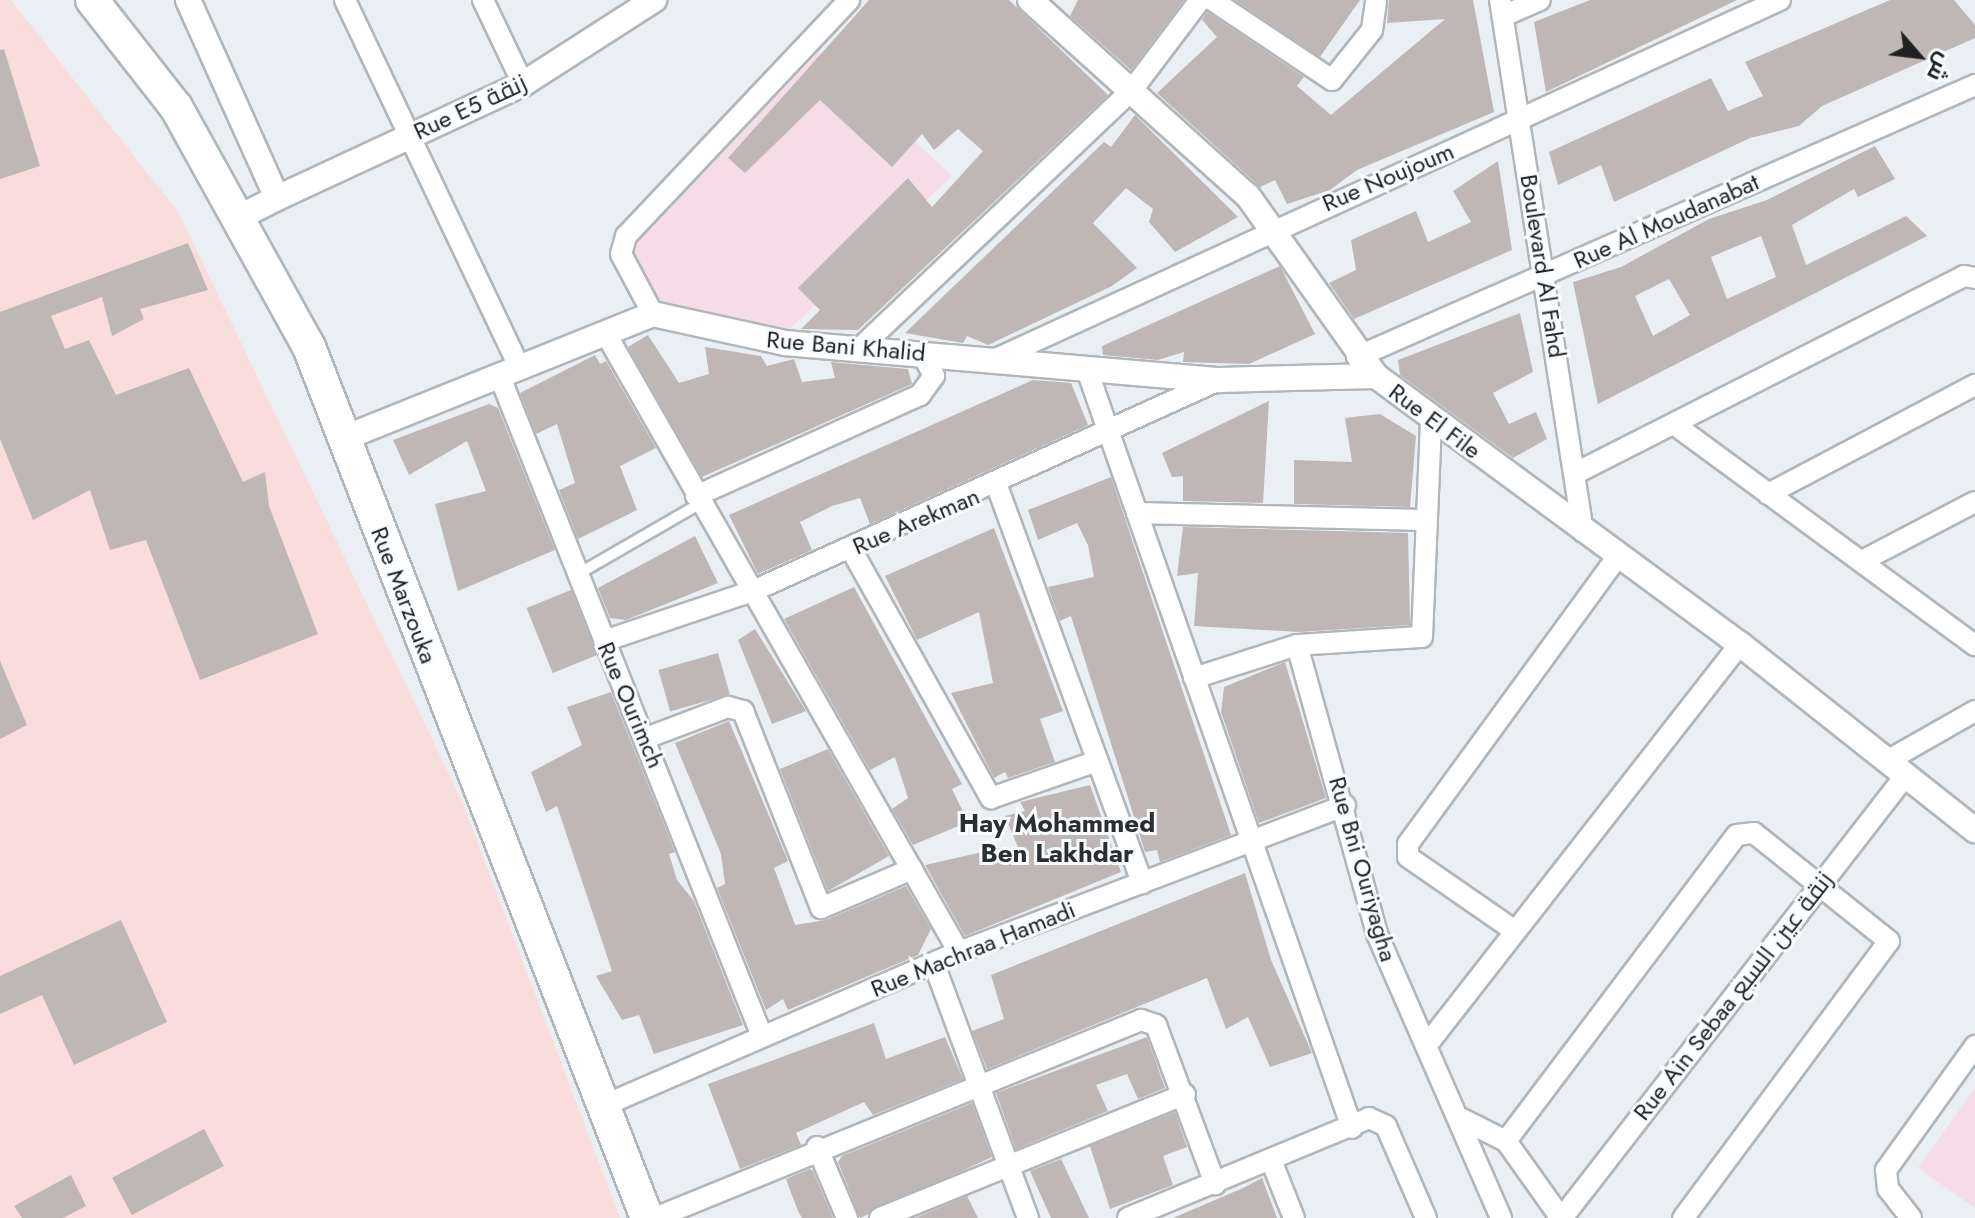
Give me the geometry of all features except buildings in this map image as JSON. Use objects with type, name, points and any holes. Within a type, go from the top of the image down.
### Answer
[{"type":"main road","name":"Rue Marzouka","points":[[92,0],[151,69],[242,216],[309,347],[342,439],[647,1218]]},
{"type":"street","points":[[188,0],[277,198],[242,216]]},
{"type":"street","name":"Rue Ourimch","points":[[345,0],[409,136],[510,373],[578,574],[646,738],[761,1034]]},
{"type":"street","points":[[483,0],[523,84]]},
{"type":"street","name":"Rue E5 زنقة","points":[[277,198],[523,84],[654,0]]},
{"type":"street","points":[[342,439],[653,314],[621,254],[626,236],[849,0]]},
{"type":"street","points":[[860,348],[1132,90],[1200,0]]},
{"type":"street","points":[[1212,0],[1332,80],[1372,30],[1376,0]]},
{"type":"street","points":[[1501,8],[1540,0]]},
{"type":"street","name":"Rue Noujoum","points":[[998,358],[1272,227],[1518,120],[1780,0]]},
{"type":"street","name":"Rue El File","points":[[1041,4],[1219,167],[1272,227],[1357,357],[1376,376],[1583,532],[1740,644],[1975,830]]},
{"type":"street","name":"Boulevard Al Fahd","points":[[1501,8],[1583,532]]},
{"type":"street","name":"Rue Al Moudanabat","points":[[1357,357],[1975,85]]},
{"type":"street","points":[[1576,473],[1964,276],[1975,278]]},
{"type":"street","name":"Rue Bani Khalid","points":[[653,314],[742,336],[1219,380],[1376,376]]},
{"type":"street","points":[[606,334],[959,952]]},
{"type":"street","points":[[699,500],[920,395],[934,376],[922,353]]},
{"type":"street","points":[[1086,367],[1252,843],[1361,1123]]},
{"type":"street","name":"Rue Arekman","points":[[604,641],[753,591],[1109,436],[1219,380]]},
{"type":"street","points":[[1768,494],[1975,385]]},
{"type":"street","points":[[1194,678],[1297,645],[1419,640],[1425,626],[1424,520],[1431,420]]},
{"type":"street","points":[[1675,425],[1975,645]]},
{"type":"street","points":[[997,486],[1142,883]]},
{"type":"street","points":[[1862,561],[1975,502]]},
{"type":"street","points":[[1137,513],[1424,520]]},
{"type":"street","points":[[851,549],[991,798],[1097,761]]},
{"type":"street","points":[[1515,931],[1408,857],[1408,844],[1617,557]]},
{"type":"street","points":[[1426,1046],[1740,644]]},
{"type":"street","name":"Rue Bni Ouriyagha","points":[[1297,645],[1345,805],[1377,934],[1462,1119],[1501,1218]]},
{"type":"street","points":[[646,738],[728,707],[743,711],[821,908],[912,869]]},
{"type":"street","name":"Rue Ain Sebaa زنقة عين السبع","points":[[1562,1218],[1820,882],[1897,768],[1975,711]]},
{"type":"street","name":"Rue Machraa Hamadi","points":[[605,1105],[761,1034],[959,952],[1252,843],[1345,805]]},
{"type":"street","points":[[1506,1141],[1737,835],[1754,833],[1886,934],[1888,945],[1683,1218]]},
{"type":"street","points":[[934,964],[1028,1218]]},
{"type":"street","points":[[655,1218],[817,1147],[1131,1021],[1156,1025],[1185,1094],[1215,1184]]},
{"type":"street","points":[[1911,1218],[1888,1189],[1886,1170],[1975,1046]]},
{"type":"street","points":[[880,1218],[1185,1094]]},
{"type":"street","points":[[1462,1119],[1506,1141],[1562,1218]]},
{"type":"street","points":[[1128,1218],[1361,1123],[1386,1126],[1426,1218]]},
{"type":"street","points":[[817,1147],[847,1218]]},
{"type":"street","points":[[1271,1160],[1294,1218]]},
{"type":"lane","points":[[578,574],[699,500]]},
{"type":"shaded area","points":[[0,0],[11,0],[178,212],[461,799],[620,1218],[0,1218]]},
{"type":"shaded area","points":[[819,52],[952,176],[779,339],[658,304],[629,251]]},
{"type":"shaded area","points":[[1975,1088],[1975,1208],[1918,1168]]},
{"type":"district","name":"Hay Mohammed Ben Lakhdar","points":[[1057,839]]}]
